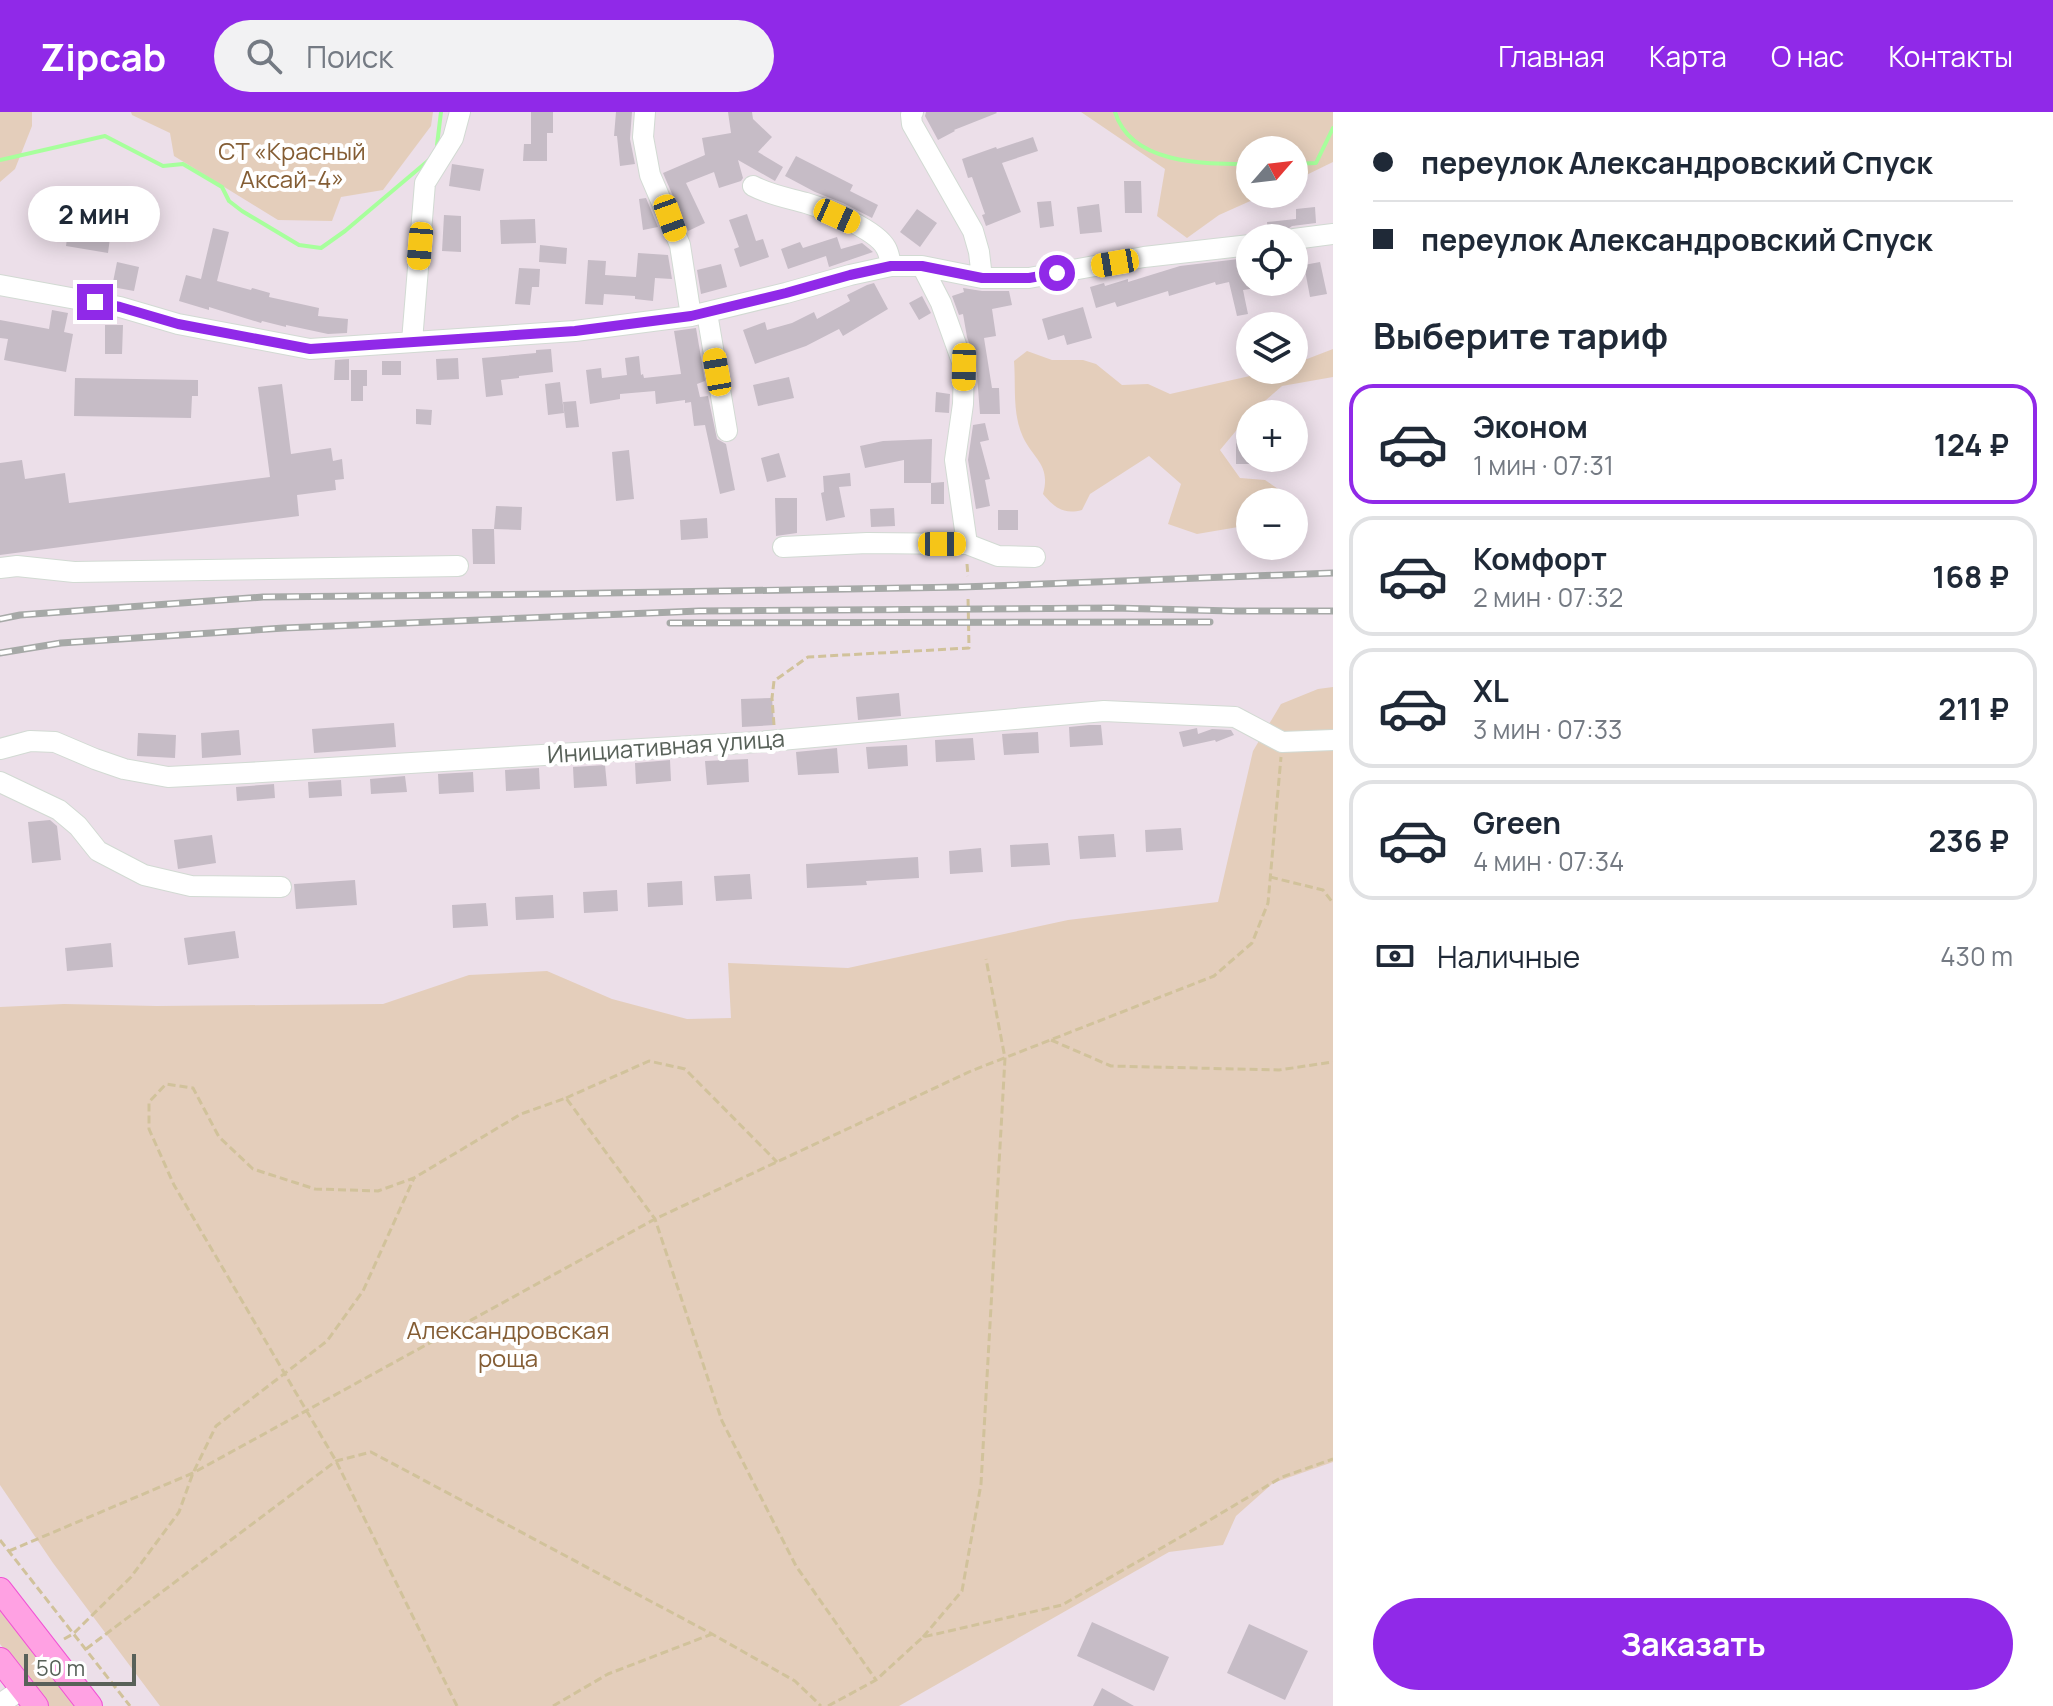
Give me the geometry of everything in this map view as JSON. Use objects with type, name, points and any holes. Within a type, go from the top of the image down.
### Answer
[{"type":"main road","points":[[0,1590],[90,1706]]},
{"type":"main road","points":[[0,1660],[29,1697]]},
{"type":"street","points":[[412,341],[425,183],[453,138],[460,112]]},
{"type":"street","points":[[645,112],[643,137],[650,175],[680,245],[727,431]]},
{"type":"street","points":[[913,112],[912,124],[973,231],[982,278]]},
{"type":"street","points":[[753,186],[810,204],[863,227],[877,236],[886,248],[891,266]]},
{"type":"street","points":[[1308,237],[1333,234]]},
{"type":"street","points":[[0,285],[120,307],[178,324],[310,349],[575,331],[699,314],[891,266],[922,266],[982,278],[1029,278],[1144,257],[1236,247]]},
{"type":"street","points":[[922,266],[941,303],[964,367],[963,404],[955,460],[967,544]]},
{"type":"street","points":[[783,547],[867,543],[967,544],[998,556],[1035,557]]},
{"type":"street","points":[[0,568],[17,566],[74,572],[458,566]]},
{"type":"street","name":"Инициативная улица","points":[[0,749],[30,741],[55,742],[124,769],[168,777],[771,740],[1104,711],[1235,717],[1282,742]]},
{"type":"street","points":[[1282,742],[1333,740]]},
{"type":"street","points":[[0,782],[59,810],[78,826],[98,851],[144,875],[191,886],[281,887]]},
{"type":"street","points":[[0,1704],[29,1697]]},
{"type":"path","points":[[771,740],[774,681],[808,657],[969,648],[968,597]]},
{"type":"path","points":[[9,1551],[193,1473],[655,1219],[971,1071],[1214,976],[1252,943],[1268,903],[1282,742]]},
{"type":"path","points":[[1270,877],[1323,890],[1333,903]]},
{"type":"path","points":[[828,1706],[876,1680],[923,1637],[962,1591],[981,1484],[1005,1058],[986,959]]},
{"type":"path","points":[[1051,1040],[1111,1066],[1279,1070],[1333,1062]]},
{"type":"path","points":[[457,1706],[336,1461],[174,1185],[149,1129],[149,1102],[166,1084],[193,1088],[219,1137],[253,1169],[315,1189],[378,1191],[414,1178],[521,1114],[566,1098],[649,1061],[685,1069],[777,1162]]},
{"type":"path","points":[[566,1098],[655,1219],[722,1421],[796,1566],[876,1680]]},
{"type":"path","points":[[73,1634],[131,1577],[179,1512],[193,1473],[216,1426],[327,1341],[363,1291],[414,1178]]},
{"type":"path","points":[[86,1649],[336,1461],[371,1452],[712,1634],[795,1681],[821,1706]]},
{"type":"path","points":[[923,1637],[1062,1605],[1282,1477],[1333,1459]]},
{"type":"path","points":[[0,1540],[130,1706]]},
{"type":"path","points":[[553,1706],[608,1674],[712,1634]]},
{"type":"green space","points":[[0,112],[32,112],[32,126],[15,169],[0,182]]},
{"type":"green space","name":"СТ «Красный Аксай-4»","points":[[131,112],[433,112],[431,126],[383,190],[341,197],[332,221],[278,220],[174,156],[170,133]]},
{"type":"green space","points":[[1081,112],[1333,112],[1333,162],[1308,174],[1308,136],[1236,136],[1236,207],[1219,215],[1187,238],[1157,216],[1165,169]]},
{"type":"green space","points":[[1333,349],[1333,377],[1308,381],[1308,359]]},
{"type":"green space","points":[[1027,351],[1052,360],[1083,360],[1096,364],[1122,385],[1148,384],[1170,394],[1236,379],[1236,384],[1293,384],[1282,386],[1266,400],[1236,400],[1236,431],[1220,450],[1240,478],[1265,480],[1277,488],[1236,488],[1236,527],[1197,534],[1168,524],[1181,484],[1149,456],[1090,494],[1082,510],[1060,509],[1043,494],[1043,469],[1020,428],[1014,361]]},
{"type":"green space","name":"Александровская роща","points":[[1333,687],[1333,1462],[1273,1483],[1236,1516],[1223,1545],[1169,1552],[899,1706],[160,1706],[53,1563],[0,1485],[0,1007],[64,1004],[383,1004],[469,975],[547,971],[612,999],[687,1019],[731,1018],[728,963],[848,968],[1068,920],[1218,902],[1253,751],[1281,704],[1318,689]]},
{"type":"green space","points":[[0,1599],[84,1706],[49,1706],[0,1644]]},
{"type":"building","points":[[531,112],[553,112],[553,133],[547,133],[547,161],[523,161],[524,144],[531,144]]},
{"type":"building","points":[[616,112],[632,112],[630,139],[635,164],[620,166],[617,136],[614,136]]},
{"type":"building","points":[[728,112],[752,112],[753,119],[772,137],[758,152],[783,167],[775,181],[738,160],[743,178],[741,181],[719,188],[714,172],[686,183],[705,223],[688,231],[663,173],[705,155],[702,138],[731,133]]},
{"type":"building","points":[[926,112],[997,113],[954,130],[938,140],[925,116]]},
{"type":"building","points":[[1033,137],[1038,151],[1002,163],[1021,212],[986,226],[972,177],[968,178],[962,159]]},
{"type":"building","points":[[796,156],[853,185],[850,191],[878,205],[872,218],[785,176]]},
{"type":"building","points":[[452,164],[484,169],[480,191],[449,186]]},
{"type":"building","points":[[1124,181],[1141,181],[1142,213],[1125,213]]},
{"type":"building","points":[[93,192],[113,194],[108,253],[66,246],[69,223],[90,226]]},
{"type":"building","points":[[646,198],[658,227],[643,230],[639,199]]},
{"type":"building","points":[[1051,201],[1054,226],[1040,228],[1037,202]]},
{"type":"building","points":[[1099,204],[1102,232],[1080,234],[1077,207]]},
{"type":"building","points":[[1315,207],[1316,223],[1267,224],[1296,219],[1296,209]]},
{"type":"building","points":[[917,209],[937,223],[920,247],[900,232]]},
{"type":"building","points":[[747,214],[756,241],[763,239],[769,257],[740,267],[734,249],[739,247],[729,220]]},
{"type":"building","points":[[444,215],[461,216],[461,252],[442,251]]},
{"type":"building","points":[[535,219],[536,243],[501,244],[500,220]]},
{"type":"building","points":[[213,228],[229,232],[217,281],[319,308],[318,316],[348,319],[347,333],[328,334],[261,323],[179,301],[186,275],[201,279]]},
{"type":"building","points":[[837,237],[841,249],[862,243],[873,252],[829,267],[826,256],[788,269],[781,249],[800,242],[803,248]]},
{"type":"building","points":[[540,245],[567,248],[566,264],[539,262]]},
{"type":"building","points":[[638,253],[668,255],[672,279],[655,278],[653,301],[635,299],[635,296],[604,294],[603,305],[585,304],[588,260],[606,261],[605,275],[636,277]]},
{"type":"building","points":[[1236,259],[1236,296],[1244,296],[1248,312],[1236,312],[1229,282],[1216,285],[1215,282],[1169,296],[1168,291],[1117,307],[1115,302],[1096,308],[1090,287],[1128,279],[1128,282],[1180,266]]},
{"type":"building","points":[[117,262],[139,267],[134,291],[112,287]]},
{"type":"building","points":[[1320,262],[1327,294],[1310,297],[1308,264]]},
{"type":"building","points":[[721,264],[727,287],[701,294],[697,270]]},
{"type":"building","points":[[519,268],[540,269],[539,287],[532,287],[530,305],[515,304]]},
{"type":"building","points":[[874,283],[888,309],[843,336],[839,329],[806,346],[755,364],[743,330],[765,322],[767,330],[792,323],[814,312],[817,319],[850,301],[847,295]]},
{"type":"building","points":[[963,288],[1009,291],[1012,305],[992,309],[996,336],[984,338],[992,388],[999,388],[1000,414],[980,414],[976,363],[963,314],[959,315],[952,296],[964,292]]},
{"type":"building","points":[[922,296],[931,313],[919,320],[909,303]]},
{"type":"building","points":[[1083,307],[1092,338],[1067,345],[1064,335],[1048,340],[1042,319]]},
{"type":"building","points":[[52,310],[68,313],[64,332],[73,334],[66,372],[4,360],[8,339],[0,338],[0,320],[49,329]]},
{"type":"building","points":[[105,325],[123,325],[122,354],[105,354]]},
{"type":"building","points":[[696,328],[705,381],[697,384],[700,397],[708,396],[717,439],[726,444],[735,490],[720,494],[705,425],[694,426],[691,402],[656,404],[655,391],[620,394],[620,399],[590,404],[586,370],[601,368],[602,378],[627,375],[625,358],[639,356],[644,378],[681,374],[674,331]]},
{"type":"building","points":[[551,349],[553,372],[501,380],[503,395],[486,397],[482,358]]},
{"type":"building","points":[[458,358],[459,379],[437,380],[436,359]]},
{"type":"building","points":[[349,359],[349,380],[334,380],[335,360]]},
{"type":"building","points":[[382,361],[401,361],[401,375],[382,375]]},
{"type":"building","points":[[351,370],[367,370],[363,401],[351,401]]},
{"type":"building","points":[[789,377],[794,398],[758,406],[753,385]]},
{"type":"building","points":[[75,378],[198,380],[198,396],[192,396],[191,418],[74,416]]},
{"type":"building","points":[[560,382],[564,413],[548,415],[545,384]]},
{"type":"building","points":[[282,384],[291,454],[331,448],[333,461],[342,459],[344,479],[335,480],[336,490],[297,495],[299,516],[0,555],[0,463],[22,460],[25,479],[65,473],[69,503],[270,477],[258,387]]},
{"type":"building","points":[[936,392],[950,394],[949,413],[935,412]]},
{"type":"building","points":[[576,401],[579,427],[566,428],[563,402]]},
{"type":"building","points":[[416,409],[432,410],[431,425],[416,424]]},
{"type":"building","points":[[985,423],[989,440],[980,442],[990,479],[985,480],[990,506],[976,509],[968,460],[973,425]]},
{"type":"building","points":[[932,439],[931,483],[904,483],[904,460],[865,468],[860,446],[883,441]]},
{"type":"building","points":[[629,450],[634,499],[616,501],[612,452]]},
{"type":"building","points":[[779,453],[786,477],[767,482],[761,458]]},
{"type":"building","points":[[850,473],[851,486],[839,487],[845,517],[826,521],[821,493],[824,492],[823,476]]},
{"type":"building","points":[[944,482],[944,504],[931,504],[931,483]]},
{"type":"building","points":[[775,498],[797,498],[797,533],[776,536]]},
{"type":"building","points":[[496,506],[522,507],[521,530],[494,529]]},
{"type":"building","points":[[894,508],[895,526],[871,527],[870,509]]},
{"type":"building","points":[[998,510],[1018,510],[1018,530],[998,530]]},
{"type":"building","points":[[707,518],[708,538],[681,540],[680,520]]},
{"type":"building","points":[[472,529],[494,529],[495,564],[473,564]]},
{"type":"building","points":[[899,693],[901,716],[858,720],[856,697]]},
{"type":"building","points":[[772,698],[774,725],[742,727],[741,699]]},
{"type":"building","points":[[394,723],[396,747],[314,753],[312,729]]},
{"type":"building","points":[[1101,725],[1103,745],[1070,747],[1069,727]]},
{"type":"building","points":[[1197,728],[1198,734],[1212,729],[1231,730],[1234,735],[1216,742],[1183,747],[1179,732]]},
{"type":"building","points":[[239,730],[241,755],[202,758],[201,733]]},
{"type":"building","points":[[1038,732],[1039,753],[1004,755],[1002,734]]},
{"type":"building","points":[[138,733],[176,735],[175,758],[137,756]]},
{"type":"building","points":[[973,738],[975,760],[936,762],[935,740]]},
{"type":"building","points":[[907,745],[908,766],[868,769],[866,747]]},
{"type":"building","points":[[837,748],[839,773],[798,775],[796,752]]},
{"type":"building","points":[[748,759],[749,782],[707,785],[705,761]]},
{"type":"building","points":[[670,760],[671,781],[636,784],[635,763]]},
{"type":"building","points":[[605,765],[607,786],[574,788],[573,767]]},
{"type":"building","points":[[539,768],[540,789],[506,791],[505,770]]},
{"type":"building","points":[[473,772],[474,792],[439,794],[438,774]]},
{"type":"building","points":[[405,776],[407,792],[371,794],[370,779]]},
{"type":"building","points":[[341,780],[342,796],[309,798],[308,782]]},
{"type":"building","points":[[274,784],[275,798],[237,801],[236,787]]},
{"type":"building","points":[[50,820],[57,826],[61,860],[32,863],[28,822]]},
{"type":"building","points":[[1181,828],[1183,850],[1146,852],[1145,830]]},
{"type":"building","points":[[1114,834],[1116,857],[1080,859],[1078,836]]},
{"type":"building","points":[[212,835],[216,863],[178,869],[174,840]]},
{"type":"building","points":[[1048,843],[1050,865],[1011,867],[1010,845]]},
{"type":"building","points":[[981,848],[983,872],[950,874],[949,851]]},
{"type":"building","points":[[918,857],[919,878],[807,888],[806,864]]},
{"type":"building","points":[[750,874],[752,899],[716,901],[714,876]]},
{"type":"building","points":[[355,880],[357,905],[296,909],[294,884]]},
{"type":"building","points":[[682,881],[683,905],[648,907],[647,883]]},
{"type":"building","points":[[617,890],[618,911],[584,913],[583,892]]},
{"type":"building","points":[[553,895],[554,918],[516,920],[515,897]]},
{"type":"building","points":[[486,903],[488,926],[453,928],[452,905]]},
{"type":"building","points":[[235,931],[239,958],[188,965],[184,938]]},
{"type":"building","points":[[111,943],[113,967],[67,971],[65,948]]},
{"type":"building","points":[[1092,1622],[1169,1657],[1154,1691],[1077,1656]]},
{"type":"building","points":[[1249,1624],[1308,1651],[1285,1700],[1227,1673]]},
{"type":"building","points":[[1102,1688],[1134,1706],[1093,1706]]},
{"type":"waterway","points":[[437,145],[441,112]]},
{"type":"waterway","points":[[1115,112],[1124,129],[1153,152],[1192,162],[1236,164]]},
{"type":"waterway","points":[[1308,163],[1316,163],[1333,128]]},
{"type":"waterway","points":[[0,160],[105,136],[163,166],[183,164],[222,187],[229,201],[242,211],[299,245],[321,248],[429,160]]},
{"type":"railway","points":[[0,619],[263,597],[962,587],[1333,573]]},
{"type":"railway","points":[[0,653],[61,643],[284,628],[699,611],[1113,608],[1333,611]]},
{"type":"railway","points":[[670,623],[1210,622]]},
{"type":"route","points":[[95,302],[178,324],[310,349],[575,331],[691,316],[891,266],[922,266],[982,278],[1029,278],[1057,273]]}]
